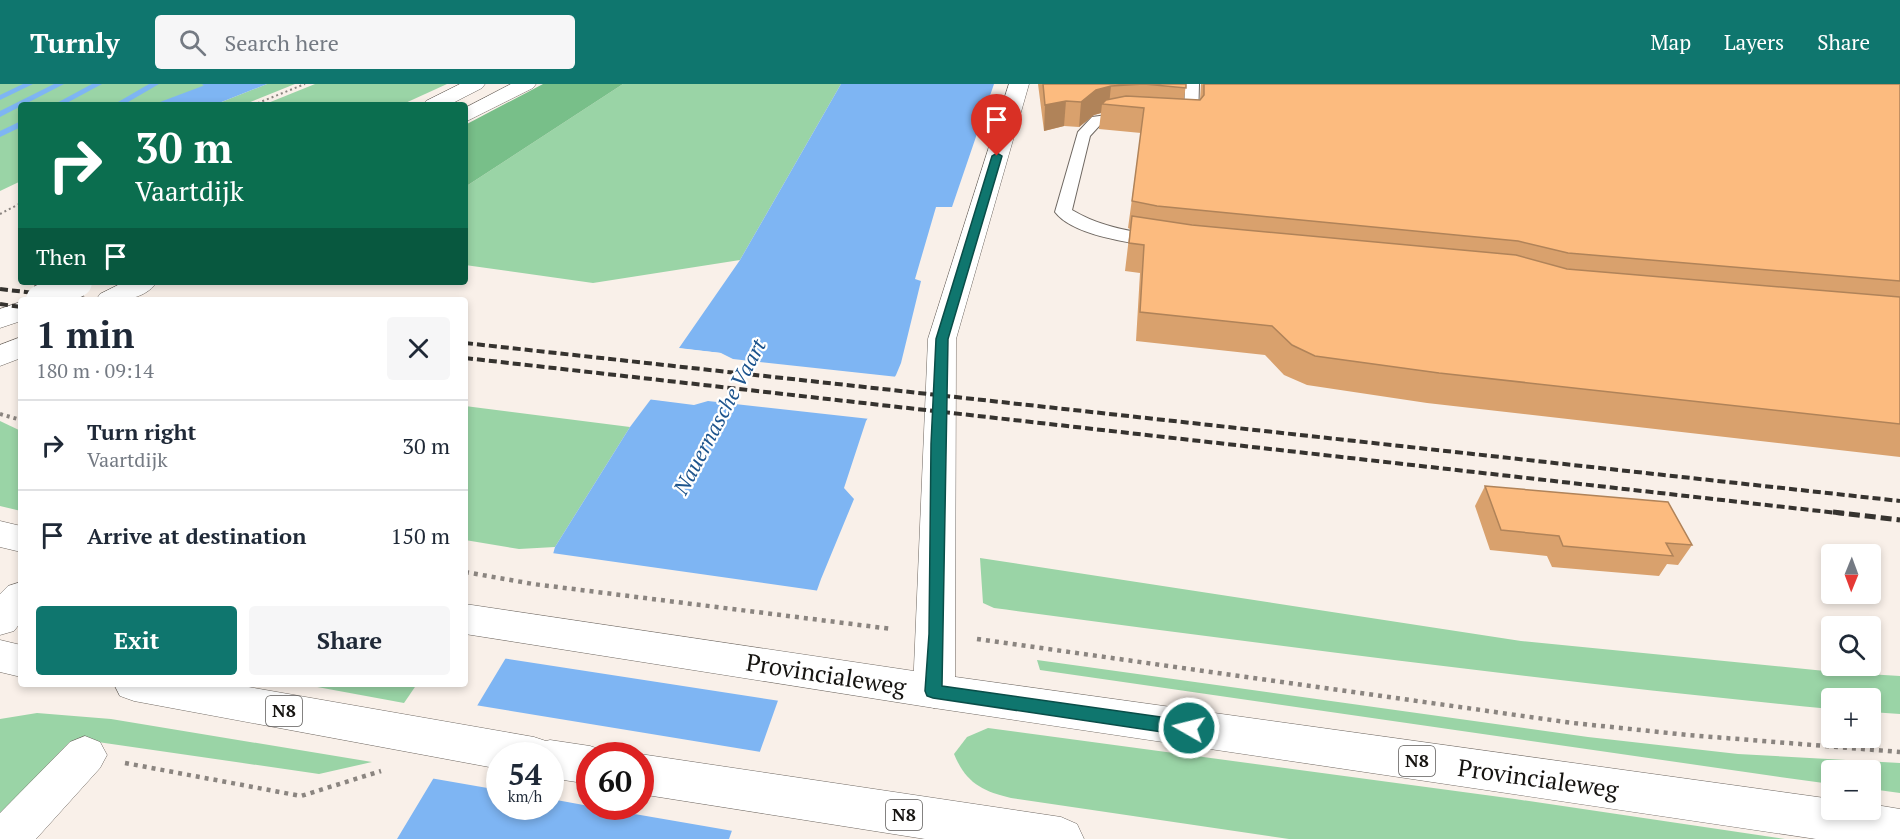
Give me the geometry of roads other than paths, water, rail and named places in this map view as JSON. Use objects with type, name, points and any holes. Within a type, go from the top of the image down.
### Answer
[{"type":"main road","points":[[439,102],[475,84]]},
{"type":"main road","points":[[468,114],[526,84]]},
{"type":"main road","points":[[933,691],[937,634],[938,444],[942,339],[1019,84]]},
{"type":"main road","points":[[47,297],[71,285]]},
{"type":"main road","points":[[116,297],[138,285]]},
{"type":"main road","points":[[0,320],[18,311]]},
{"type":"main road","points":[[0,357],[18,348]]},
{"type":"main road","points":[[0,534],[18,538]]},
{"type":"main road","points":[[0,588],[18,577]]},
{"type":"main road","points":[[0,620],[18,599]]},
{"type":"main road","name":"Provincialeweg","points":[[468,619],[933,691],[1900,830]]},
{"type":"main road","points":[[0,656],[18,660]]},
{"type":"main road","name":"N8","points":[[150,687],[486,748]]},
{"type":"main road","points":[[6,839],[85,755]]},
{"type":"main road","name":"N8","points":[[654,776],[1061,839]]},
{"type":"lane","points":[[1168,119],[1191,120],[1192,84]]},
{"type":"lane","points":[[1146,117],[1123,116],[1097,120],[1083,135],[1063,212],[1082,225],[1117,237],[1178,244]]},
{"type":"water","points":[[208,84],[267,84],[222,102],[160,102]]},
{"type":"water","name":"Nauernasche Vaart","points":[[841,84],[994,84],[952,207],[936,207],[915,279],[921,281],[901,363],[896,375],[866,421],[844,488],[854,499],[821,579],[729,839],[397,839],[540,601],[555,547],[630,427],[651,399],[694,404],[721,353],[679,348],[740,260]]},
{"type":"waterway","points":[[0,98],[29,84]]},
{"type":"waterway","points":[[24,102],[60,84]]},
{"type":"waterway","points":[[63,102],[98,84]]},
{"type":"waterway","points":[[122,102],[155,84]]},
{"type":"waterway","points":[[0,114],[18,105]]},
{"type":"waterway","points":[[0,134],[18,125]]},
{"type":"railway","points":[[0,289],[68,297]]},
{"type":"railway","points":[[0,304],[18,307]]},
{"type":"railway","points":[[468,343],[1900,501]]},
{"type":"railway","points":[[468,358],[1846,514]]},
{"type":"railway","points":[[1833,512],[1900,520]]}]
